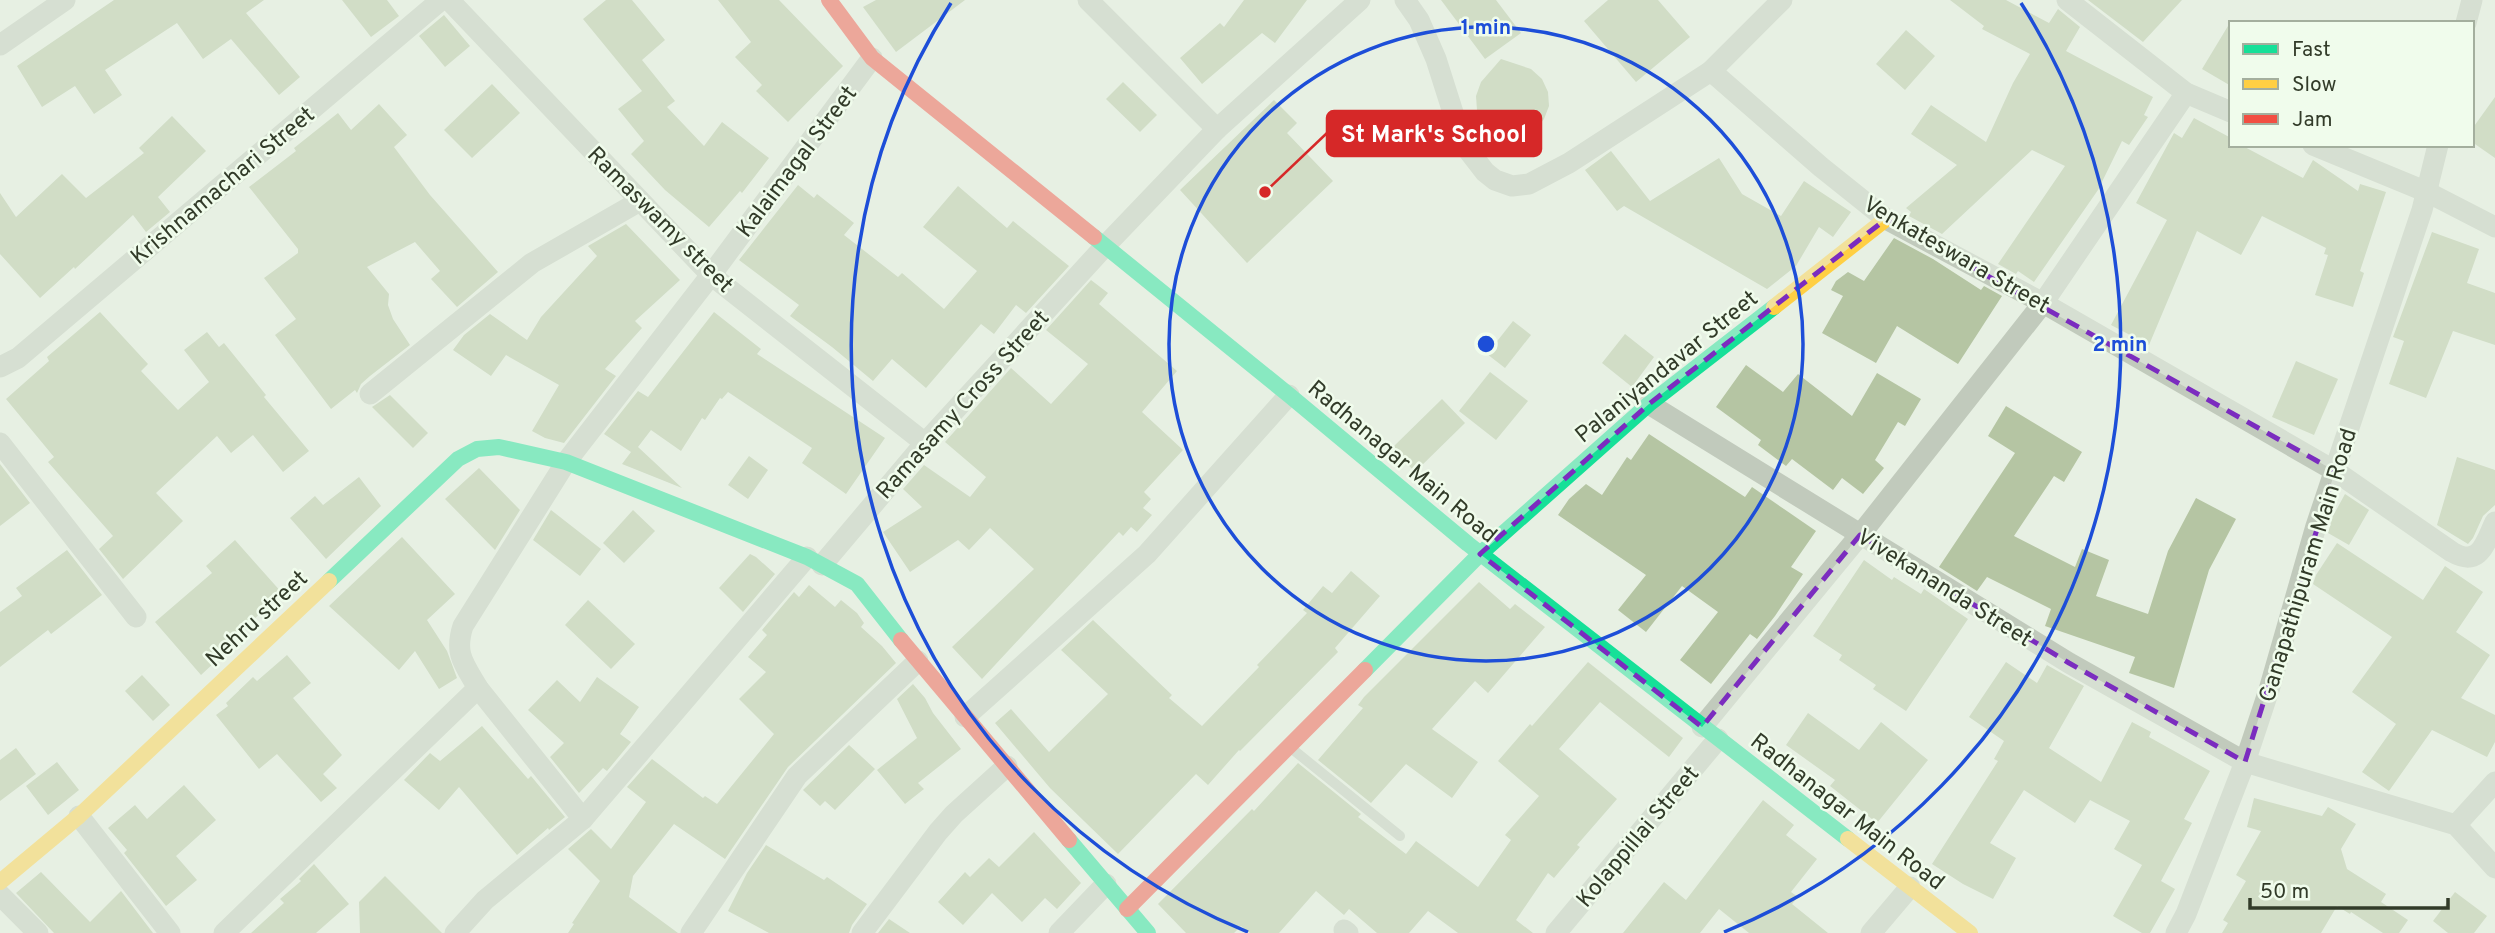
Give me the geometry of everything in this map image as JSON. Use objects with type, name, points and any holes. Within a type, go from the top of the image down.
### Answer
[{"type":"street","points":[[0,46],[65,0]]},
{"type":"street","name":"Krishnamachari Street","points":[[0,367],[18,358],[441,0]]},
{"type":"street","name":"Ramaswamy street","points":[[449,0],[711,275],[925,443]]},
{"type":"street","name":"Radhanagar Main Road","points":[[829,0],[872,58],[1289,395],[1480,554],[1970,933]]},
{"type":"street","points":[[1088,0],[1217,129]]},
{"type":"street","name":"Ramasamy Cross Street","points":[[454,933],[485,900],[583,819],[815,561],[1105,246],[1217,129],[1360,0]]},
{"type":"street","points":[[1405,0],[1419,20],[1436,59],[1468,150],[1485,172],[1495,180],[1512,186],[1529,184],[1569,163],[1711,71],[1782,0]]},
{"type":"street","points":[[2067,0],[2186,93],[2229,111]]},
{"type":"street","points":[[2467,21],[2472,0]]},
{"type":"street","name":"Kalaimagal Street","points":[[583,819],[478,688],[460,657],[458,641],[463,626],[566,462],[711,275],[872,58]]},
{"type":"street","name":"Venkateswara Street","points":[[1711,71],[1821,167],[1886,219],[2043,303],[2335,471],[2463,558],[2473,557],[2481,551],[2495,522]]},
{"type":"street","name":"Kolappillai Street","points":[[1556,933],[1860,535],[2043,303],[2186,93]]},
{"type":"street","points":[[2318,147],[2427,192],[2495,228]]},
{"type":"street","name":"Ganapathipuram Main Road","points":[[2176,933],[2186,914],[2245,762],[2316,526],[2427,192],[2438,147]]},
{"type":"street","points":[[370,394],[533,263],[640,201]]},
{"type":"street","name":"Palaniyandavar Street","points":[[1128,909],[1480,554],[1648,404],[1886,219]]},
{"type":"street","points":[[965,717],[1147,554],[1289,395]]},
{"type":"street","name":"Vivekananda Street","points":[[1648,404],[2069,663],[2245,762],[2456,825]]},
{"type":"street","points":[[0,443],[136,617]]},
{"type":"street","name":"Nehru street","points":[[0,883],[79,816],[458,460],[477,449],[499,447],[566,462],[815,561],[857,584],[918,661],[1148,933]]},
{"type":"street","points":[[691,933],[797,776],[918,661]]},
{"type":"street","points":[[224,933],[478,688]]},
{"type":"street","points":[[862,933],[938,832],[1007,766]]},
{"type":"street","points":[[2495,782],[2456,825],[2495,868]]},
{"type":"street","points":[[79,816],[170,933]]},
{"type":"street","points":[[1059,933],[1106,884]]},
{"type":"street","points":[[1871,933],[1910,887]]},
{"type":"street","points":[[0,895],[38,933]]},
{"type":"lane","points":[[1289,746],[1400,836]]},
{"type":"highlighted area","points":[[1886,219],[2335,471],[2245,762],[2069,663],[1860,535],[1702,727],[1480,554],[1649,404]]},
{"type":"building","points":[[114,0],[264,0],[246,13],[300,77],[279,95],[231,39],[203,59],[177,23],[105,70],[122,95],[94,114],[75,86],[42,107],[17,66]]},
{"type":"building","points":[[342,0],[387,0],[399,16],[371,37]]},
{"type":"building","points":[[606,0],[632,0],[665,40],[642,60],[675,101],[667,107],[704,146],[722,122],[769,158],[742,193],[740,191],[709,227],[665,190],[631,154],[644,141],[618,109],[642,91],[583,19]]},
{"type":"building","points":[[718,0],[779,0],[843,66],[788,122],[756,91],[762,85],[735,57],[751,42]]},
{"type":"building","points":[[876,0],[965,0],[896,52],[863,7]]},
{"type":"building","points":[[1244,0],[1307,0],[1275,43],[1262,33],[1202,84],[1180,58],[1220,23],[1224,27]]},
{"type":"building","points":[[1441,0],[1496,0],[1521,33],[1485,59]]},
{"type":"building","points":[[1608,0],[1658,0],[1690,37],[1636,82],[1584,21]]},
{"type":"building","points":[[1950,0],[2006,0],[2049,23],[2058,9],[2080,27],[2066,51],[2153,97],[2144,115],[2148,117],[2129,145],[2122,141],[2098,190],[2034,282],[2018,271],[2016,274],[1998,264],[2065,166],[2032,150],[1942,234],[1909,216],[1911,212],[1906,208],[1957,165],[1911,134],[1931,105],[1986,142],[2013,83],[2030,54],[1982,29],[1984,26]]},
{"type":"building","points":[[2088,0],[2182,0],[2143,42]]},
{"type":"building","points":[[444,15],[470,46],[445,67],[419,36]]},
{"type":"building","points":[[2229,24],[2229,85],[2202,69]]},
{"type":"building","points":[[1906,30],[1935,56],[1905,90],[1876,64]]},
{"type":"building","points":[[1501,59],[1531,69],[1542,79],[1548,92],[1549,106],[1544,119],[1535,130],[1522,136],[1508,137],[1494,132],[1484,123],[1477,110],[1476,96],[1481,82]]},
{"type":"building","points":[[1123,82],[1157,115],[1140,132],[1106,99]]},
{"type":"building","points":[[492,84],[520,113],[472,158],[444,130]]},
{"type":"building","points":[[2495,97],[2495,158],[2474,143],[2474,126]]},
{"type":"building","points":[[1274,100],[1297,123],[1287,133],[1333,181],[1247,263],[1180,190]]},
{"type":"building","points":[[379,104],[407,135],[394,147],[430,195],[498,272],[457,307],[431,279],[440,271],[415,242],[367,267],[389,294],[388,305],[393,319],[410,345],[361,384],[357,393],[355,390],[331,409],[275,335],[296,319],[264,278],[298,253],[298,249],[249,187],[296,151],[294,148],[338,113],[351,130]]},
{"type":"building","points":[[172,116],[206,151],[158,197],[170,212],[146,232],[133,215],[40,298],[0,254],[0,193],[16,217],[62,174],[86,198],[144,153],[139,148]]},
{"type":"building","points":[[2194,118],[2229,137],[2229,147],[2245,147],[2303,178],[2313,160],[2358,191],[2360,184],[2386,192],[2360,271],[2364,273],[2353,307],[2315,295],[2328,255],[2324,254],[2326,248],[2262,216],[2241,255],[2197,231],[2149,345],[2111,325],[2167,220],[2136,203],[2174,133],[2182,138]]},
{"type":"building","points":[[1611,151],[1650,201],[1719,158],[1742,194],[1781,216],[1804,181],[1851,212],[1833,237],[1819,227],[1796,266],[1767,289],[1624,206],[1617,211],[1585,170]]},
{"type":"building","points":[[798,185],[814,198],[817,194],[854,223],[844,235],[898,277],[902,273],[944,309],[977,271],[923,227],[958,186],[1007,228],[1013,221],[1069,266],[1026,313],[1016,305],[994,334],[981,324],[926,388],[892,359],[873,381],[790,316],[799,305],[739,260]]},
{"type":"building","points":[[626,224],[680,280],[635,321],[642,328],[605,369],[616,376],[564,443],[545,438],[532,431],[559,385],[506,355],[491,376],[453,350],[464,335],[490,314],[527,340],[541,317],[597,256],[588,246]]},
{"type":"building","points":[[2432,232],[2479,249],[2467,283],[2495,293],[2495,345],[2453,331],[2426,398],[2389,384],[2404,341],[2393,337]]},
{"type":"building","points":[[1894,238],[1981,290],[1984,286],[2002,296],[1958,364],[1897,326],[1876,363],[1822,333],[1843,296],[1831,290],[1836,281],[1848,272],[1864,281]]},
{"type":"building","points":[[1091,280],[1108,293],[1099,304],[1177,371],[1142,412],[1183,450],[1144,492],[1151,499],[1143,508],[1152,515],[1137,532],[1131,527],[1123,536],[1119,532],[982,679],[952,647],[1034,569],[990,528],[969,550],[958,540],[910,572],[883,532],[922,507],[903,489],[924,465],[970,497],[986,477],[945,442],[1011,368],[1051,404],[1088,364],[1046,330]]},
{"type":"building","points":[[100,312],[148,364],[141,371],[178,410],[209,382],[184,350],[207,332],[219,347],[224,343],[309,451],[283,472],[253,435],[231,453],[217,436],[156,493],[183,521],[123,579],[99,549],[113,536],[48,462],[54,457],[6,399],[49,361],[47,357]]},
{"type":"building","points":[[714,312],[761,349],[757,354],[885,438],[846,494],[802,463],[812,448],[728,392],[720,398],[705,420],[702,418],[681,451],[651,430],[638,447],[682,488],[622,464],[631,452],[604,434],[638,391],[648,397]]},
{"type":"building","points":[[1513,321],[1531,335],[1505,368],[1487,354]]},
{"type":"building","points":[[1625,334],[1654,357],[1632,387],[1602,363]]},
{"type":"building","points":[[2296,361],[2338,379],[2314,435],[2272,417]]},
{"type":"building","points":[[1746,365],[1783,392],[1798,374],[1852,416],[1877,373],[1921,399],[1905,426],[1898,422],[1875,460],[1884,468],[1863,494],[1842,478],[1833,490],[1792,459],[1786,466],[1758,445],[1761,440],[1716,407]]},
{"type":"building","points":[[1490,372],[1528,401],[1496,440],[1459,411]]},
{"type":"building","points":[[390,395],[428,433],[413,448],[372,407]]},
{"type":"building","points":[[1442,399],[1465,423],[1415,472],[1392,448]]},
{"type":"building","points":[[2006,406],[2082,452],[2064,482],[2054,476],[2014,536],[2075,567],[2082,549],[2109,560],[2096,596],[2148,614],[2168,551],[2196,498],[2236,519],[2209,570],[2174,688],[2129,673],[2135,657],[2045,626],[2051,609],[1987,577],[1977,591],[1939,567],[2015,453],[1988,436]]},
{"type":"building","points":[[1649,434],[1745,497],[1752,487],[1816,531],[1791,567],[1803,574],[1775,616],[1757,639],[1750,634],[1711,684],[1680,660],[1718,612],[1682,586],[1646,632],[1618,610],[1646,575],[1558,515],[1569,499],[1586,484],[1602,495],[1627,457],[1631,460]]},
{"type":"building","points":[[749,456],[768,470],[748,499],[728,485]]},
{"type":"building","points":[[2457,457],[2495,470],[2495,505],[2483,516],[2468,544],[2437,525]]},
{"type":"building","points":[[0,464],[30,503],[0,526]]},
{"type":"building","points":[[479,468],[520,510],[495,550],[445,499]]},
{"type":"building","points":[[359,477],[381,506],[326,559],[290,518],[315,496],[323,505]]},
{"type":"building","points":[[2345,494],[2369,510],[2349,545],[2328,533],[2333,516]]},
{"type":"building","points":[[551,510],[601,549],[580,576],[533,540]]},
{"type":"building","points":[[633,510],[655,531],[624,563],[603,543]]},
{"type":"building","points":[[402,537],[455,594],[427,620],[447,651],[457,678],[439,689],[415,651],[399,670],[329,606]]},
{"type":"building","points":[[235,540],[283,594],[225,644],[229,649],[201,675],[155,622],[212,573],[206,566]]},
{"type":"building","points":[[2337,543],[2423,600],[2445,566],[2483,592],[2456,632],[2490,655],[2461,698],[2495,715],[2495,742],[2487,757],[2432,730],[2389,791],[2362,772],[2396,724],[2352,692],[2392,637],[2313,584]]},
{"type":"building","points":[[67,550],[102,595],[51,634],[48,630],[0,667],[0,612],[22,596],[16,588]]},
{"type":"building","points":[[750,554],[775,574],[743,612],[719,588]]},
{"type":"building","points":[[1864,560],[1892,580],[1894,577],[1921,594],[1924,589],[1968,619],[1906,711],[1873,689],[1876,685],[1839,660],[1842,655],[1813,636]]},
{"type":"building","points":[[1351,571],[1380,596],[1335,648],[1338,652],[1239,750],[1208,785],[1196,774],[1118,854],[1050,788],[995,723],[1011,709],[1049,752],[1108,694],[1061,650],[1093,620],[1172,695],[1169,698],[1202,726],[1307,613],[1303,610],[1323,586],[1332,593]]},
{"type":"building","points":[[1479,582],[1510,609],[1515,604],[1545,627],[1488,693],[1475,681],[1432,729],[1478,762],[1452,798],[1406,764],[1371,803],[1318,760],[1363,708],[1358,705],[1364,697]]},
{"type":"building","points":[[809,585],[835,607],[841,600],[857,613],[864,623],[861,627],[896,663],[788,767],[725,859],[674,824],[633,876],[629,897],[678,933],[568,933],[600,881],[568,849],[591,829],[611,849],[646,802],[627,787],[652,759],[703,798],[705,796],[717,804],[774,734],[739,699],[766,672],[748,657],[767,635],[762,630],[794,592],[799,597]]},
{"type":"building","points":[[588,600],[635,644],[611,669],[565,625]]},
{"type":"building","points":[[287,655],[311,683],[293,698],[342,755],[323,774],[337,788],[321,802],[277,754],[259,769],[216,715],[228,706],[226,703],[253,677],[257,681]]},
{"type":"building","points":[[1588,662],[1683,738],[1669,757],[1600,702],[1559,749],[1617,799],[1577,845],[1580,847],[1554,878],[1548,873],[1516,920],[1533,933],[1458,933],[1428,911],[1409,933],[1377,933],[1349,909],[1344,915],[1316,891],[1279,933],[1250,933],[1241,926],[1234,933],[1186,933],[1158,904],[1252,809],[1254,811],[1298,763],[1361,814],[1358,817],[1406,854],[1416,841],[1478,887],[1511,840],[1505,835],[1539,796],[1498,761]]},
{"type":"building","points":[[2006,662],[2037,683],[2047,665],[2084,686],[2049,748],[2101,782],[2132,722],[2151,732],[2149,737],[2210,771],[2184,819],[2192,823],[2161,881],[2175,889],[2150,933],[2142,933],[2113,916],[2142,865],[2114,849],[2130,821],[2090,800],[2075,823],[2024,790],[1990,843],[2016,858],[1993,899],[1932,864],[1998,761],[1994,759],[2004,741],[1969,717]]},
{"type":"building","points":[[142,675],[170,705],[153,721],[125,691]]},
{"type":"building","points":[[597,677],[639,707],[620,734],[631,742],[607,771],[603,768],[579,793],[550,757],[564,743],[528,710],[557,680],[580,702]]},
{"type":"building","points":[[913,684],[961,749],[918,783],[924,789],[905,804],[877,770],[917,738],[897,699]]},
{"type":"building","points":[[1808,713],[1859,750],[1881,722],[1928,760],[1877,823],[1830,786],[1835,780],[1786,745]]},
{"type":"building","points":[[482,726],[528,779],[531,776],[565,817],[517,855],[459,787],[439,810],[404,780],[430,753],[440,761]]},
{"type":"building","points":[[849,745],[875,769],[835,810],[825,801],[820,806],[803,790]]},
{"type":"building","points":[[16,748],[36,774],[0,801],[0,760]]},
{"type":"building","points":[[57,762],[79,790],[48,815],[26,786]]},
{"type":"building","points":[[184,785],[216,820],[176,856],[197,880],[166,906],[124,853],[127,850],[108,828],[135,805],[147,819]]},
{"type":"building","points":[[2254,798],[2322,816],[2328,807],[2356,824],[2341,849],[2347,869],[2386,894],[2381,902],[2408,920],[2399,933],[2383,933],[2337,906],[2321,933],[2222,933],[2228,923],[2223,920],[2246,881],[2236,875],[2261,831],[2247,827]]},
{"type":"building","points":[[1763,800],[1794,825],[1786,835],[1817,859],[1791,892],[1798,897],[1792,904],[1828,933],[1749,933],[1719,909],[1700,933],[1623,933],[1664,882],[1686,900]]},
{"type":"building","points":[[1034,832],[1081,883],[1057,909],[1045,898],[1022,922],[992,893],[963,925],[938,902],[965,872],[970,877],[989,858],[999,867]]},
{"type":"building","points":[[766,845],[824,880],[827,877],[867,904],[849,933],[769,933],[728,911],[747,873]]},
{"type":"building","points":[[314,864],[349,904],[316,933],[251,933],[284,903],[280,899],[301,881],[299,879]]},
{"type":"building","points":[[41,872],[90,922],[121,891],[153,933],[54,933],[16,893]]},
{"type":"building","points":[[385,876],[442,933],[360,933],[359,902]]},
{"type":"building","points":[[2455,892],[2487,916],[2474,933],[2448,933],[2433,921]]},
{"type":"building","points":[[889,919],[910,933],[878,933]]},
{"type":"traffic: fast","points":[[1094,237],[1468,544],[1848,839]]},
{"type":"traffic: fast","points":[[1365,670],[1480,554],[1649,404],[1774,307]]},
{"type":"traffic: fast","points":[[329,581],[458,459],[477,449],[499,447],[566,462],[807,557],[857,584],[901,640]]},
{"type":"traffic: fast","points":[[1069,840],[1148,933]]},
{"type":"traffic: slow","points":[[1774,307],[1886,219]]},
{"type":"traffic: slow","points":[[0,882],[79,816],[329,581]]},
{"type":"traffic: slow","points":[[1848,839],[1970,933]]},
{"type":"traffic: jam","points":[[829,0],[872,58],[1094,237]]},
{"type":"traffic: jam","points":[[901,640],[1069,840]]},
{"type":"traffic: jam","points":[[1127,909],[1365,670]]},
{"type":"place","name":"St Mark's School","points":[[1265,192]]}]
